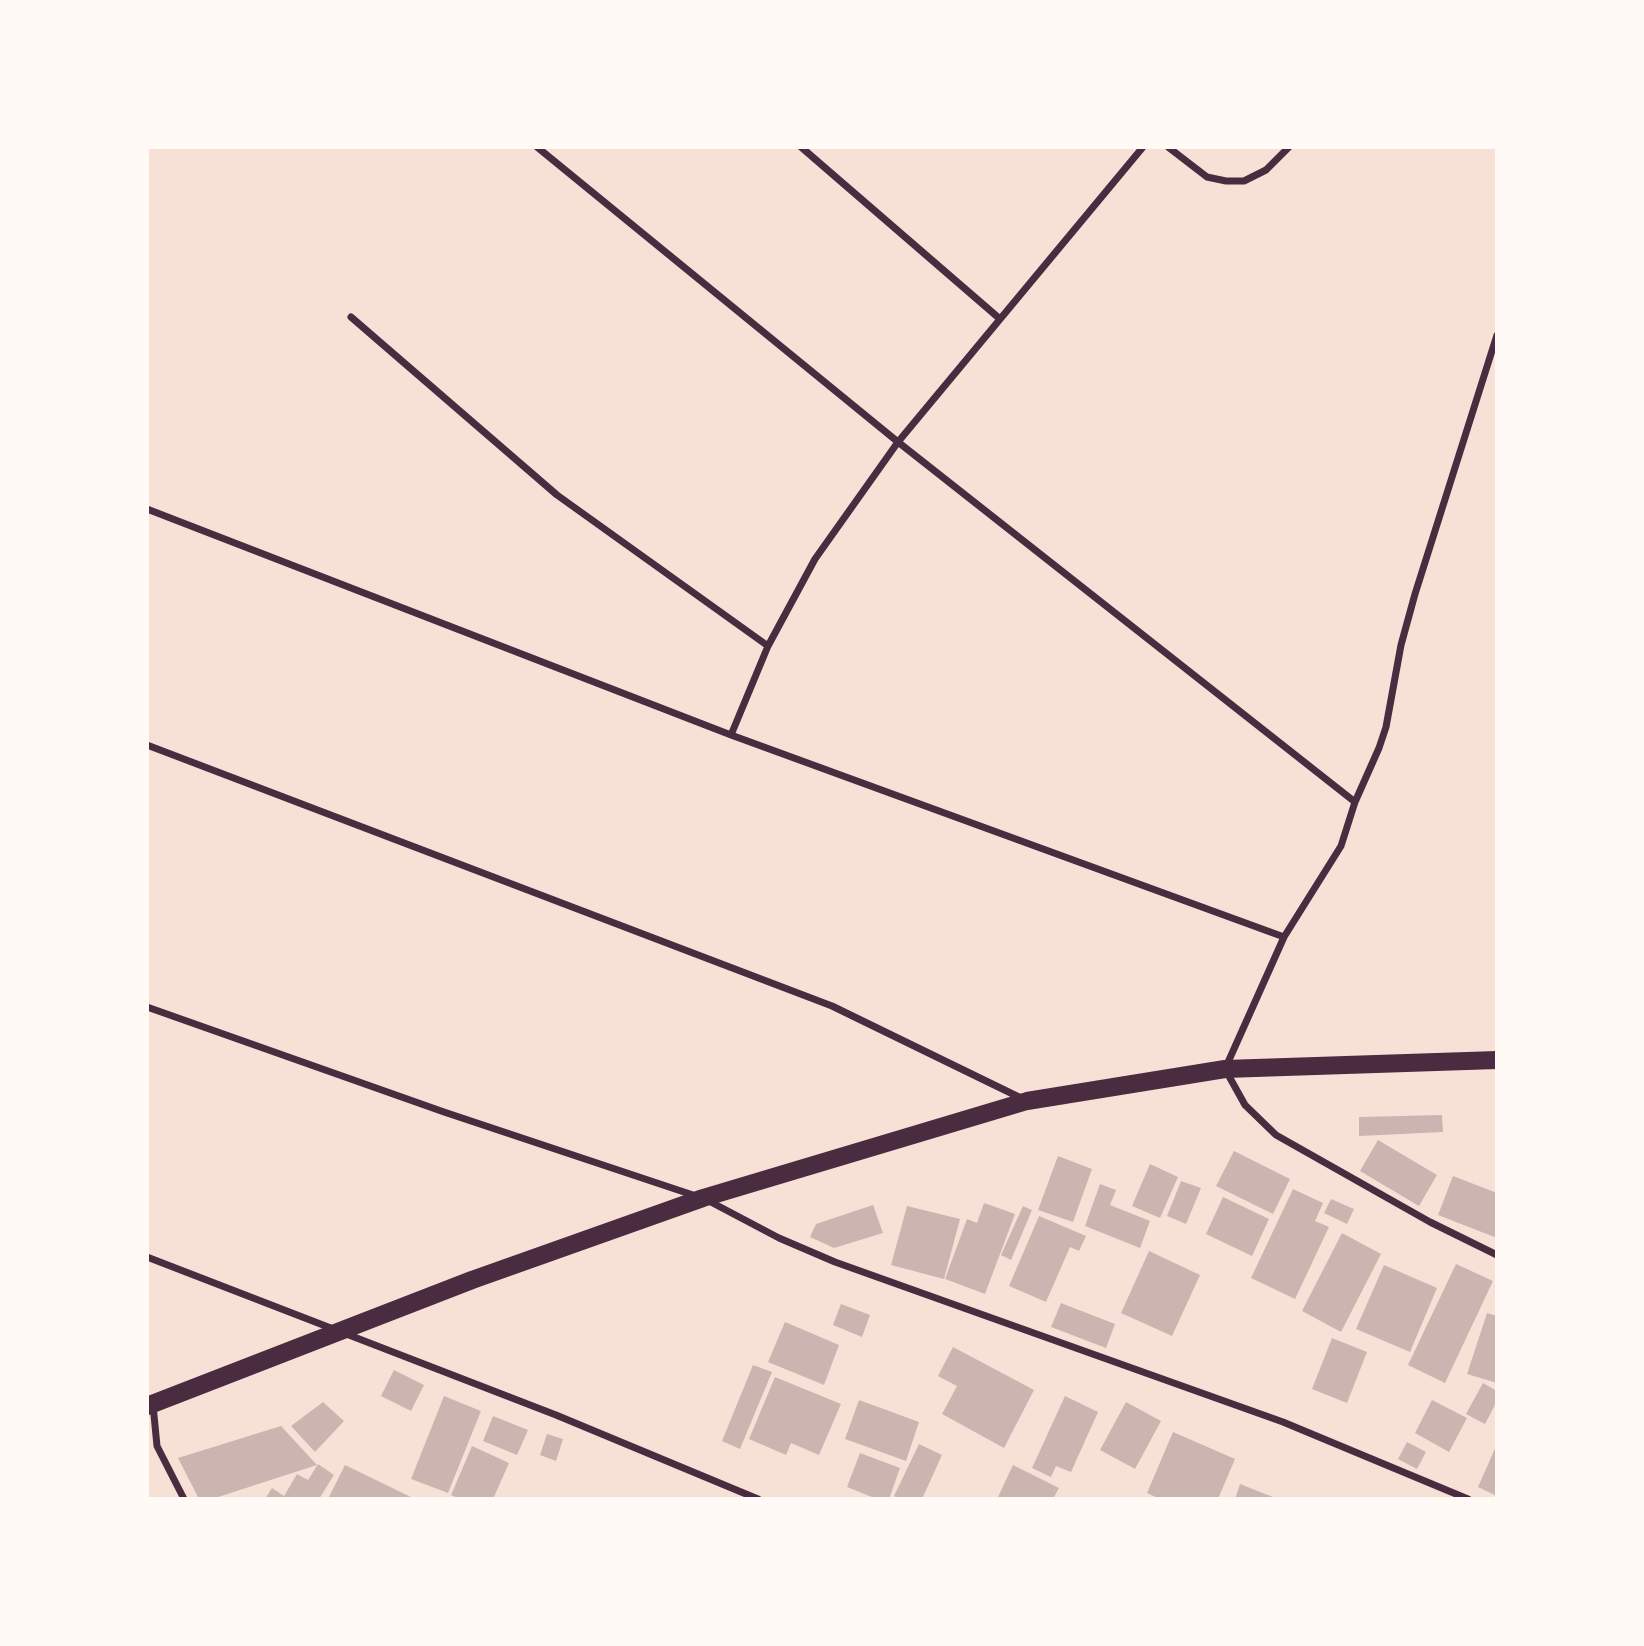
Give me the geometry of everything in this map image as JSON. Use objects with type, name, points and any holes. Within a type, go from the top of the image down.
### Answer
[{"type":"main road","points":[[150,1405],[472,1280],[703,1198],[1027,1101],[1225,1069],[1497,1060]]},
{"type":"street","points":[[537,147],[898,442],[1355,802]]},
{"type":"street","points":[[801,147],[1000,319]]},
{"type":"street","points":[[731,735],[768,646],[815,559],[898,442],[1143,147]]},
{"type":"street","points":[[1168,147],[1207,177],[1244,181],[1266,170],[1289,147]]},
{"type":"street","points":[[351,317],[557,495],[768,646]]},
{"type":"street","points":[[1497,335],[1401,645],[1386,727],[1379,748],[1355,802],[1341,846],[1284,937],[1225,1069],[1245,1105],[1276,1135],[1430,1222],[1497,1255]]},
{"type":"street","points":[[147,509],[731,735],[1284,937]]},
{"type":"street","points":[[147,745],[832,1006],[1027,1101]]},
{"type":"street","points":[[147,1007],[444,1112],[703,1198],[779,1238],[835,1262],[1283,1422],[1468,1499]]},
{"type":"street","points":[[147,1256],[556,1415],[753,1498]]},
{"type":"street","points":[[150,1405],[157,1446],[184,1499]]},
{"type":"building","points":[[1442,1115],[1443,1132],[1359,1136],[1359,1117]]},
{"type":"building","points":[[1378,1140],[1437,1175],[1419,1206],[1360,1171]]},
{"type":"building","points":[[1234,1151],[1290,1179],[1273,1214],[1216,1186]]},
{"type":"building","points":[[1058,1156],[1092,1169],[1073,1222],[1038,1210]]},
{"type":"building","points":[[1150,1164],[1178,1177],[1160,1218],[1132,1206]]},
{"type":"building","points":[[1453,1176],[1497,1193],[1497,1238],[1438,1215]]},
{"type":"building","points":[[1181,1181],[1201,1188],[1186,1224],[1167,1216]]},
{"type":"building","points":[[1100,1184],[1116,1190],[1110,1205],[1150,1221],[1140,1248],[1085,1226]]},
{"type":"building","points":[[1293,1189],[1323,1203],[1315,1221],[1329,1227],[1295,1299],[1251,1278]]},
{"type":"building","points":[[1223,1197],[1269,1219],[1252,1256],[1206,1234]]},
{"type":"building","points":[[1331,1199],[1354,1209],[1347,1224],[1324,1213]]},
{"type":"building","points":[[984,1203],[1015,1214],[985,1294],[945,1279],[967,1219],[977,1223]]},
{"type":"building","points":[[873,1205],[883,1233],[834,1248],[810,1237],[816,1224]]},
{"type":"building","points":[[907,1206],[960,1219],[944,1279],[891,1265]]},
{"type":"building","points":[[1023,1206],[1032,1210],[1011,1260],[1001,1255]]},
{"type":"building","points":[[1039,1216],[1086,1236],[1079,1251],[1070,1247],[1046,1302],[1009,1286]]},
{"type":"building","points":[[1342,1233],[1381,1254],[1341,1332],[1302,1311]]},
{"type":"building","points":[[1149,1251],[1200,1275],[1172,1336],[1121,1313]]},
{"type":"building","points":[[1456,1264],[1493,1281],[1445,1383],[1408,1365]]},
{"type":"building","points":[[1384,1265],[1437,1288],[1410,1352],[1356,1329]]},
{"type":"building","points":[[1061,1303],[1115,1324],[1106,1348],[1051,1327]]},
{"type":"building","points":[[841,1304],[870,1315],[862,1337],[833,1325]]},
{"type":"building","points":[[1487,1313],[1497,1316],[1497,1383],[1467,1374]]},
{"type":"building","points":[[785,1322],[839,1345],[824,1385],[768,1362]]},
{"type":"building","points":[[1332,1338],[1367,1352],[1347,1403],[1312,1389]]},
{"type":"building","points":[[953,1347],[1034,1390],[1004,1448],[942,1414],[957,1386],[938,1376]]},
{"type":"building","points":[[753,1365],[772,1372],[740,1449],[722,1441]]},
{"type":"building","points":[[394,1370],[424,1385],[411,1411],[381,1396]]},
{"type":"building","points":[[775,1377],[841,1404],[819,1455],[791,1443],[786,1455],[749,1439]]},
{"type":"building","points":[[1483,1383],[1497,1391],[1497,1401],[1485,1424],[1466,1414]]},
{"type":"building","points":[[444,1396],[481,1411],[448,1493],[411,1479]]},
{"type":"building","points":[[1065,1396],[1098,1412],[1071,1472],[1056,1466],[1051,1477],[1032,1468]]},
{"type":"building","points":[[859,1400],[919,1422],[906,1461],[845,1439]]},
{"type":"building","points":[[1432,1400],[1467,1418],[1449,1452],[1415,1433]]},
{"type":"building","points":[[323,1402],[344,1421],[315,1452],[291,1426]]},
{"type":"building","points":[[1126,1402],[1161,1421],[1135,1469],[1100,1450]]},
{"type":"building","points":[[493,1416],[528,1430],[517,1455],[483,1441]]},
{"type":"building","points":[[281,1426],[317,1465],[212,1499],[199,1499],[178,1458]]},
{"type":"building","points":[[1173,1432],[1235,1459],[1218,1499],[1160,1499],[1147,1493]]},
{"type":"building","points":[[547,1434],[563,1439],[556,1461],[540,1455]]},
{"type":"building","points":[[1407,1442],[1426,1452],[1417,1469],[1398,1459]]},
{"type":"building","points":[[919,1444],[942,1455],[922,1499],[899,1499],[894,1496]]},
{"type":"building","points":[[1497,1444],[1497,1496],[1478,1487]]},
{"type":"building","points":[[472,1446],[509,1463],[493,1499],[460,1499],[451,1495]]},
{"type":"building","points":[[860,1453],[900,1468],[889,1499],[877,1499],[847,1487]]},
{"type":"building","points":[[318,1464],[334,1475],[319,1499],[265,1499],[272,1488],[284,1496],[297,1474],[308,1480]]},
{"type":"building","points":[[345,1465],[415,1499],[328,1499]]},
{"type":"building","points":[[1013,1465],[1059,1488],[1053,1499],[997,1499]]},
{"type":"building","points":[[1240,1484],[1278,1499],[1235,1499]]}]
